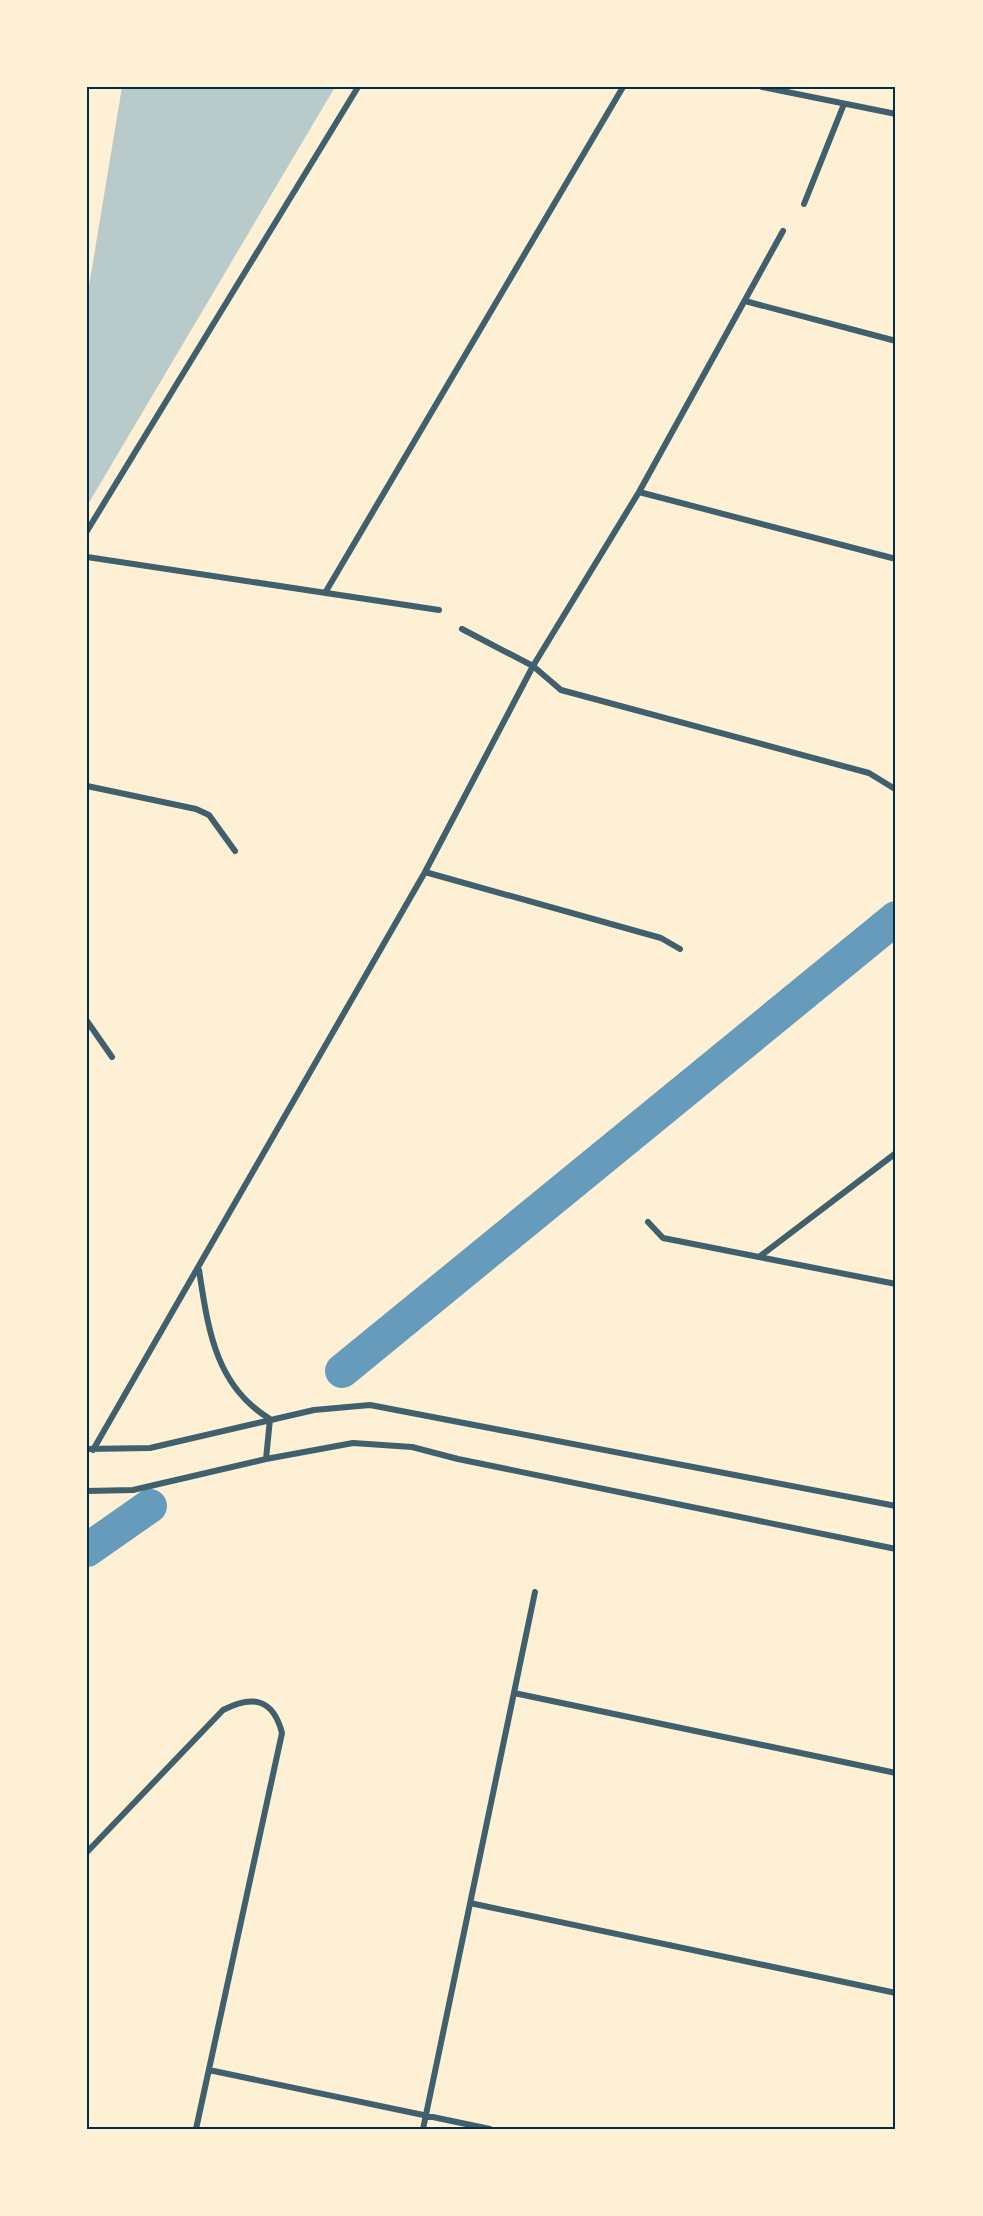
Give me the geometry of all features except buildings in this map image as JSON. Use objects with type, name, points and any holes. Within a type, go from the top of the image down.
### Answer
[{"type":"street","points":[[87,531],[358,87]]},
{"type":"street","points":[[325,593],[623,87]]},
{"type":"street","points":[[762,87],[896,114]]},
{"type":"street","points":[[804,204],[844,104]]},
{"type":"street","points":[[90,1449],[199,1269],[425,872],[533,666],[639,492],[783,231]]},
{"type":"street","points":[[745,301],[896,341]]},
{"type":"street","points":[[639,492],[896,559]]},
{"type":"street","points":[[87,557],[439,610]]},
{"type":"street","points":[[462,629],[533,666],[561,690],[869,773],[895,789]]},
{"type":"street","points":[[87,786],[196,808],[208,815],[235,851]]},
{"type":"street","points":[[425,872],[661,938],[680,949]]},
{"type":"street","points":[[87,1021],[97,1032],[112,1057]]},
{"type":"street","points":[[759,1257],[896,1153]]},
{"type":"street","points":[[648,1222],[663,1238],[896,1284]]},
{"type":"street","points":[[199,1269],[208,1333],[221,1365],[239,1392],[256,1411],[270,1419]]},
{"type":"street","points":[[90,1449],[150,1448],[314,1410],[370,1405],[896,1506]]},
{"type":"street","points":[[266,1459],[270,1419]]},
{"type":"street","points":[[87,1491],[133,1490],[266,1459],[353,1443],[412,1447],[458,1459],[896,1549]]},
{"type":"street","points":[[423,2129],[535,1592]]},
{"type":"street","points":[[514,1693],[896,1773]]},
{"type":"street","points":[[87,1851],[223,1710],[237,1703],[252,1700],[262,1702],[274,1713],[282,1733],[196,2129]]},
{"type":"street","points":[[470,1904],[896,1993]]},
{"type":"street","points":[[209,2070],[490,2129]]},
{"type":"shaded area","points":[[122,87],[335,87],[87,506],[87,298]]},
{"type":"waterway","points":[[342,1371],[896,918]]},
{"type":"waterway","points":[[87,1550],[150,1506]]}]
